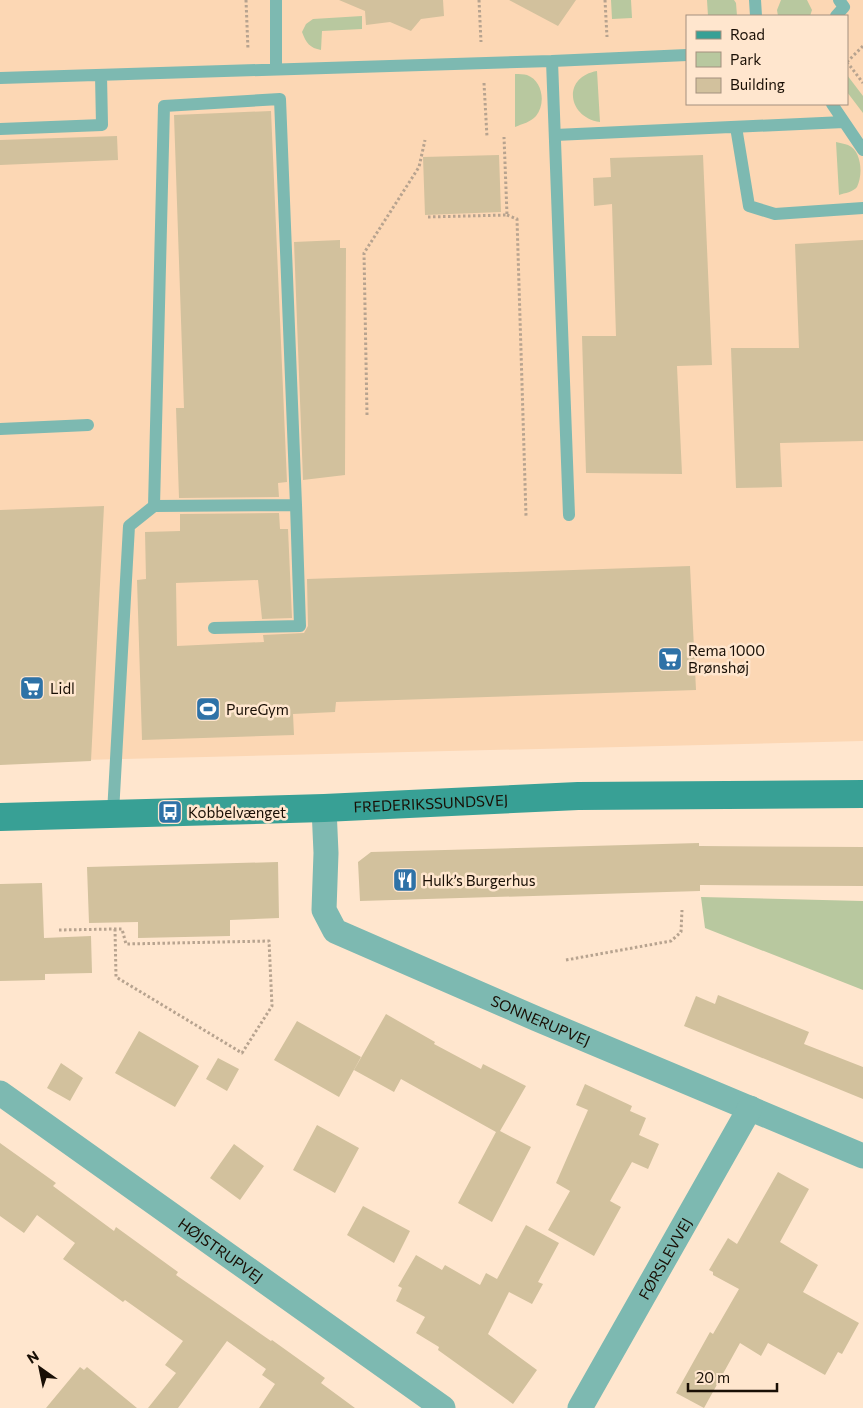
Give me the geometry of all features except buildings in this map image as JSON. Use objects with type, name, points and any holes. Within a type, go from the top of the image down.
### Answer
[{"type":"main road","name":"FREDERIKSSUNDSVEJ","points":[[0,817],[324,808],[578,796],[863,794]]},
{"type":"street","name":"SONNERUPVEJ","points":[[324,808],[326,853],[324,910],[336,931],[537,1020],[863,1156]]},
{"type":"street","name":"HØJSTRUPVEJ","points":[[0,1093],[443,1408]]},
{"type":"street","name":"FØRSLEVVEJ","points":[[580,1408],[750,1108]]},
{"type":"lane","points":[[276,0],[276,69]]},
{"type":"lane","points":[[755,0],[756,15]]},
{"type":"lane","points":[[837,15],[844,7],[839,0]]},
{"type":"lane","points":[[0,78],[686,55]]},
{"type":"lane","points":[[552,61],[569,515]]},
{"type":"lane","points":[[0,129],[102,125],[101,75]]},
{"type":"lane","points":[[154,506],[164,106],[280,99],[300,626],[214,628]]},
{"type":"lane","points":[[833,105],[863,150]]},
{"type":"lane","points":[[555,135],[844,122]]},
{"type":"lane","points":[[736,127],[749,206],[775,214],[863,208]]},
{"type":"lane","points":[[0,429],[88,426]]},
{"type":"lane","points":[[112,813],[129,526],[154,506],[296,505]]},
{"type":"path","points":[[246,0],[248,70]]},
{"type":"path","points":[[605,0],[608,58]]},
{"type":"path","points":[[848,61],[863,46]]},
{"type":"path","points":[[848,63],[863,83]]},
{"type":"path","points":[[504,137],[507,215]]},
{"type":"path","points":[[367,414],[364,253],[419,167],[425,140]]},
{"type":"path","points":[[428,217],[507,215],[517,219],[526,516]]},
{"type":"path","points":[[566,960],[671,941],[681,932],[682,910]]},
{"type":"path","points":[[58,930],[115,929],[122,929],[126,944],[269,941],[272,1006],[242,1053],[116,977],[115,929]]},
{"type":"shaded area","points":[[0,0],[863,0],[863,741],[0,762]]},
{"type":"green space","points":[[611,0],[631,0],[632,18],[612,19]]},
{"type":"green space","points":[[707,0],[734,0],[736,3],[737,15],[708,15]]},
{"type":"green space","points":[[781,0],[807,0],[812,10],[810,15],[778,15],[777,10]]},
{"type":"green space","points":[[362,16],[362,29],[322,31],[321,50],[309,44],[302,32],[306,24],[313,19]]},
{"type":"green space","points":[[597,71],[600,122],[589,119],[581,113],[575,105],[573,97],[574,88],[578,81],[586,75]]},
{"type":"green space","points":[[515,74],[526,75],[537,82],[542,99],[536,116],[515,127]]},
{"type":"green space","points":[[848,76],[863,96],[863,113],[848,93]]},
{"type":"green space","points":[[836,142],[853,148],[860,164],[860,176],[857,187],[839,195]]},
{"type":"green space","points":[[701,897],[863,901],[863,990],[705,928]]},
{"type":"place","name":"Rema 1000 Brønshøj","points":[[670,659]]},
{"type":"place","name":"Lidl","points":[[32,688]]},
{"type":"place","name":"PureGym","points":[[208,709]]},
{"type":"place","name":"Kobbelvænget","points":[[170,812]]},
{"type":"place","name":"Hulk’s Burgerhus","points":[[405,880]]}]
